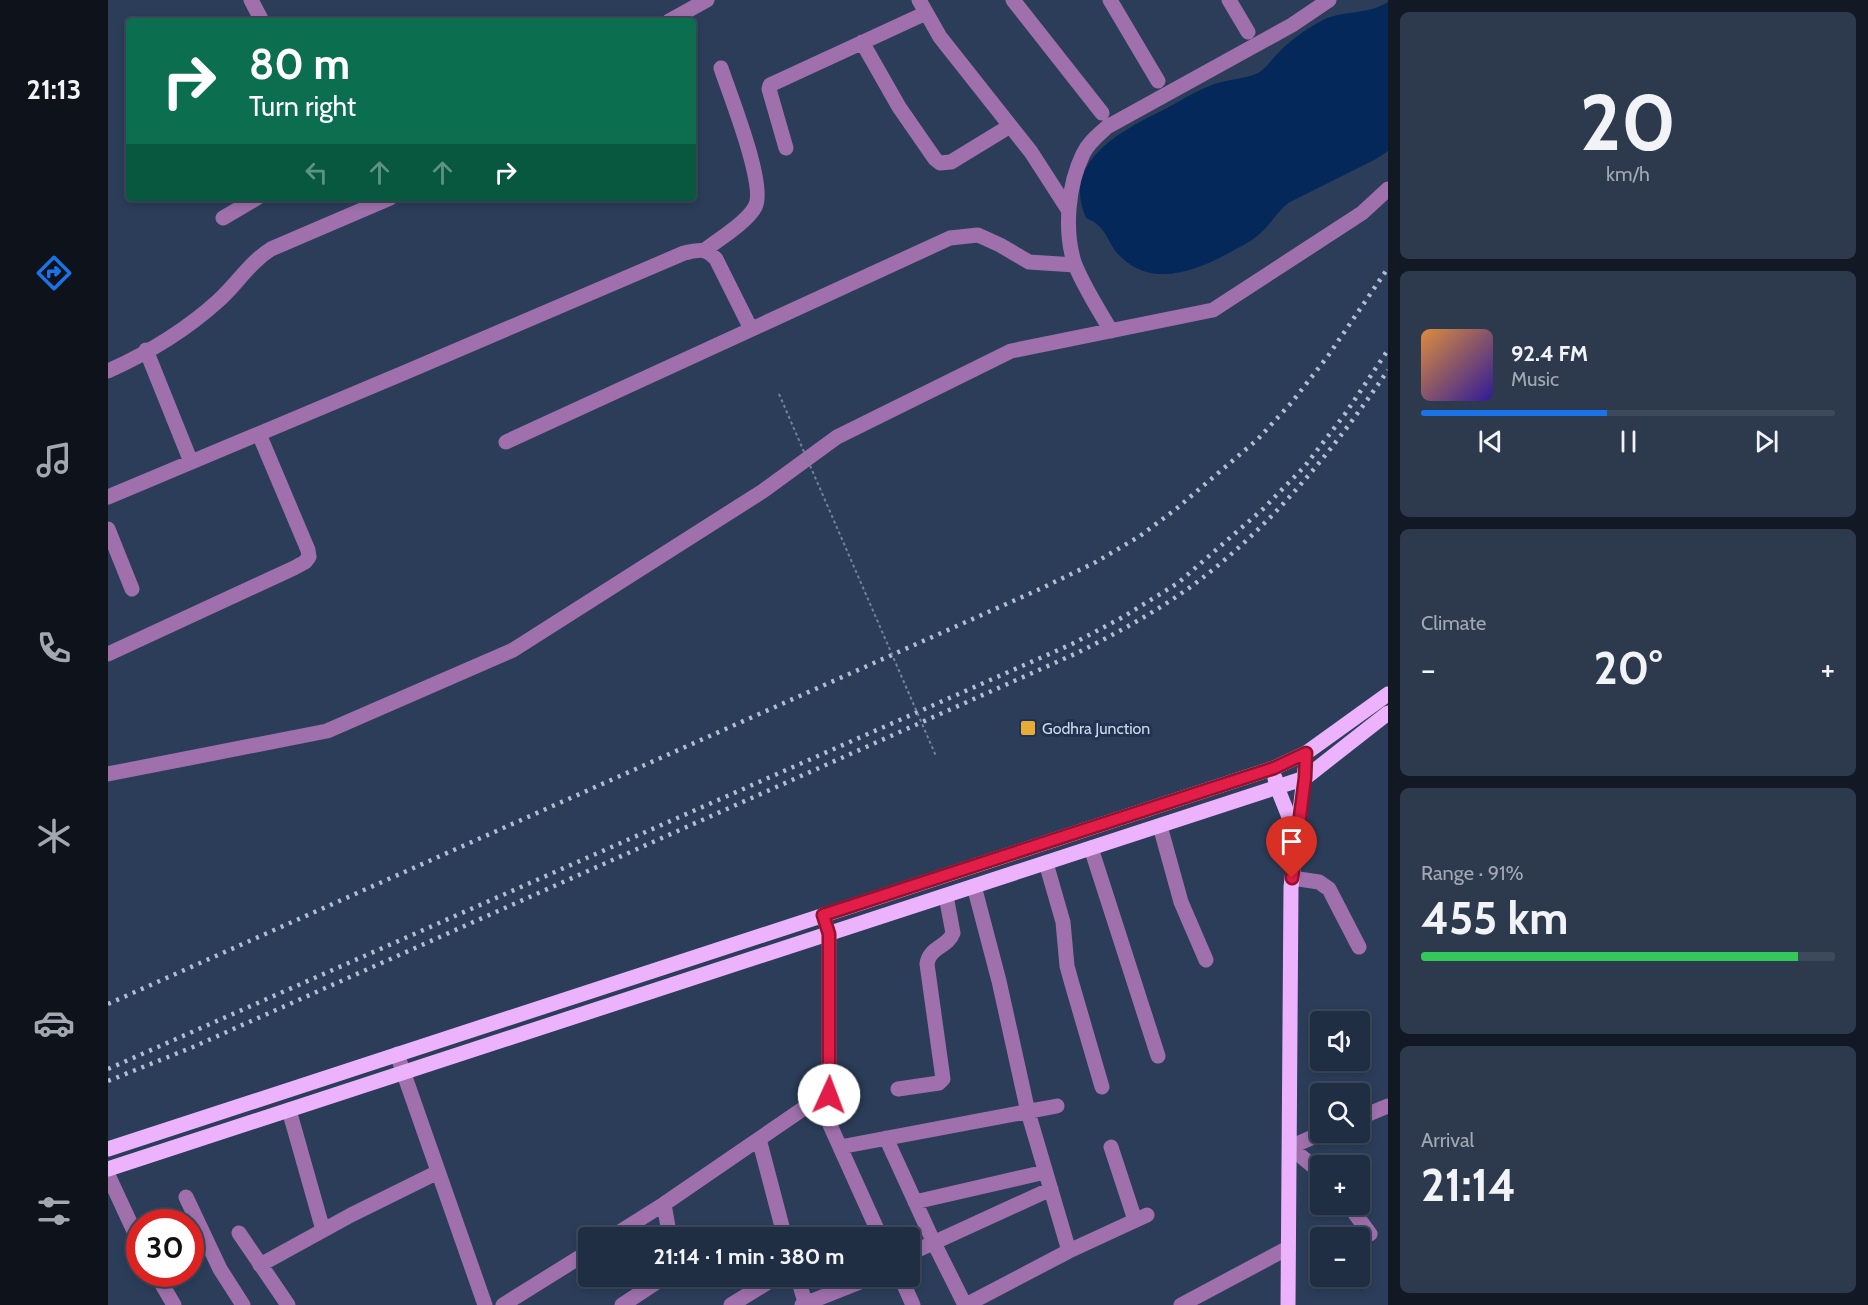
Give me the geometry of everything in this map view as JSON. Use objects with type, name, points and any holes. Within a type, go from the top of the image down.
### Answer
[{"type":"main road","points":[[108,1149],[1274,768],[1306,753],[1388,694]]},
{"type":"main road","points":[[108,1169],[1305,778],[1388,713]]},
{"type":"main road","points":[[1288,1305],[1292,878],[1306,753]]},
{"type":"main road","points":[[1274,768],[1276,787],[1297,837]]},
{"type":"street","points":[[251,0],[260,18]]},
{"type":"street","points":[[674,18],[707,0]]},
{"type":"street","points":[[1012,0],[1102,113]]},
{"type":"street","points":[[1110,0],[1158,81]]},
{"type":"street","points":[[1229,0],[1248,32]]},
{"type":"street","points":[[1111,331],[1075,265],[1071,249],[1069,211],[1076,171],[1084,152],[1095,137],[1107,127],[1292,25],[1329,0]]},
{"type":"street","points":[[786,148],[769,89],[770,85],[862,42],[923,7],[940,37],[1031,152],[1069,211]]},
{"type":"street","points":[[862,42],[899,108],[940,163],[951,162],[1010,126]]},
{"type":"street","points":[[705,250],[745,219],[756,207],[758,193],[752,162],[721,68]]},
{"type":"street","points":[[108,774],[327,731],[513,650],[753,497],[837,437],[1011,351],[1213,310],[1362,213],[1388,189]]},
{"type":"street","points":[[223,218],[252,201]]},
{"type":"street","points":[[108,370],[186,326],[219,300],[258,257],[369,202]]},
{"type":"street","points":[[506,442],[950,238],[978,235],[1029,262],[1075,265]]},
{"type":"street","points":[[108,497],[684,253],[701,249],[709,251],[716,259],[751,329]]},
{"type":"street","points":[[146,350],[191,462]]},
{"type":"street","points":[[108,654],[294,568],[309,557],[259,434]]},
{"type":"street","points":[[108,529],[132,589]]},
{"type":"street","points":[[1160,826],[1181,903],[1206,960]]},
{"type":"street","points":[[1091,848],[1158,1056]]},
{"type":"street","points":[[1046,863],[1063,922],[1067,966],[1102,1087]]},
{"type":"street","points":[[1292,878],[1319,882],[1329,889],[1359,947]]},
{"type":"street","points":[[974,886],[999,981],[1028,1112],[1069,1251]]},
{"type":"street","points":[[898,1089],[939,1083],[944,1079],[927,964],[932,952],[948,941],[953,933],[946,896]]},
{"type":"street","points":[[823,915],[829,934],[830,1125],[876,1227]]},
{"type":"street","points":[[397,1054],[484,1302],[468,1305]]},
{"type":"street","points":[[627,1227],[830,1091]]},
{"type":"street","points":[[840,1147],[1057,1106]]},
{"type":"street","points":[[1370,1113],[1388,1106]]},
{"type":"street","points":[[289,1110],[323,1230]]},
{"type":"street","points":[[886,1138],[934,1243],[966,1305],[1069,1251],[1141,1218],[1111,1147]]},
{"type":"street","points":[[1310,1138],[1290,1147],[1310,1164]]},
{"type":"street","points":[[759,1139],[782,1227]]},
{"type":"street","points":[[260,1265],[323,1230],[438,1172]]},
{"type":"street","points":[[915,1202],[1046,1172]]},
{"type":"street","points":[[108,1175],[126,1214]]},
{"type":"street","points":[[920,1249],[1050,1189]]},
{"type":"street","points":[[186,1197],[220,1269],[243,1305]]},
{"type":"street","points":[[664,1204],[668,1227]]},
{"type":"street","points":[[239,1233],[288,1305]]},
{"type":"street","points":[[1181,1305],[1288,1248]]},
{"type":"street","points":[[512,1303],[578,1259]]},
{"type":"street","points":[[164,1287],[174,1305]]},
{"type":"street","points":[[622,1305],[649,1287]]},
{"type":"street","points":[[731,1305],[760,1287]]},
{"type":"street","points":[[800,1287],[804,1304],[847,1287]]},
{"type":"street","points":[[905,1287],[913,1305]]},
{"type":"path","points":[[779,394],[936,756]]},
{"type":"water","points":[[1388,2],[1388,151],[1288,203],[1261,232],[1247,243],[1190,270],[1161,274],[1134,267],[1117,253],[1099,226],[1086,218],[1080,197],[1082,179],[1089,163],[1116,137],[1206,87],[1260,72],[1289,43],[1305,30],[1323,20],[1372,9]]},
{"type":"railway","points":[[108,1004],[1096,562],[1140,536],[1176,509],[1258,439],[1292,402],[1328,356],[1388,268]]},
{"type":"railway","points":[[108,1069],[1072,644],[1123,617],[1178,583],[1263,509],[1305,466],[1345,414],[1388,350]]},
{"type":"railway","points":[[108,1081],[193,1047],[1077,653],[1128,626],[1194,584],[1261,527],[1328,452],[1388,370]]},
{"type":"place","name":"Godhra Junction","points":[[1028,728]]},
{"type":"route","points":[[829,1095],[829,934],[823,915],[1274,768],[1306,753],[1292,878]]}]
